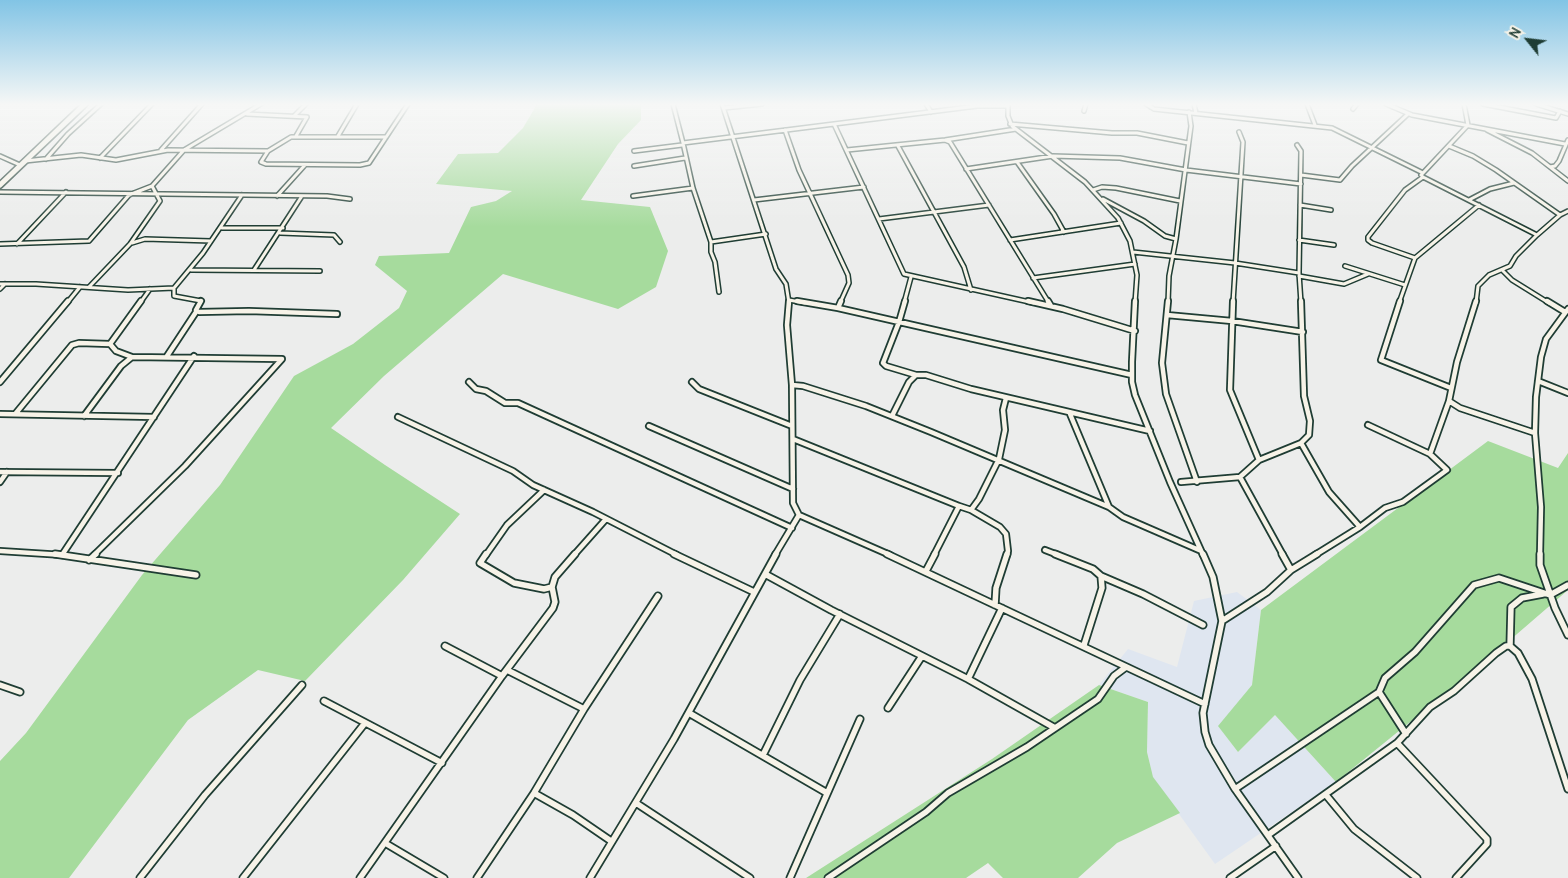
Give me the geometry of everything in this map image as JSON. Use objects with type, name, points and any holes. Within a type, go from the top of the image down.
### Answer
[{"type":"main road","points":[[0,185],[42,145]]},
{"type":"street","points":[[46,158],[58,145]]},
{"type":"street","points":[[100,158],[113,145]]},
{"type":"street","points":[[160,151],[165,145]]},
{"type":"street","points":[[0,244],[89,241],[129,195],[152,186],[184,150],[193,145]]},
{"type":"street","points":[[278,145],[268,151],[261,162],[262,164],[367,164],[376,155],[382,145]]},
{"type":"street","points":[[634,151],[675,145]]},
{"type":"street","points":[[682,145],[693,188],[711,242],[711,252],[715,262],[719,292]]},
{"type":"street","points":[[736,145],[776,269],[786,284],[790,300],[787,325],[792,385],[793,502],[799,515],[926,570],[995,605],[1084,645],[1205,704]]},
{"type":"street","points":[[790,145],[809,194],[848,275],[849,283],[838,308]]},
{"type":"street","points":[[844,145],[902,273],[911,277],[1088,316],[1135,331]]},
{"type":"street","points":[[847,150],[906,145]]},
{"type":"street","points":[[952,145],[1051,307]]},
{"type":"street","points":[[1038,145],[1102,199],[1121,223],[1130,241],[1138,291],[1132,375],[1135,395],[1199,550],[1213,577],[1222,621],[1203,713],[1205,732],[1210,745],[1235,789],[1298,878]]},
{"type":"street","points":[[1188,145],[1176,239],[1168,276],[1167,315],[1162,363],[1166,394],[1197,482]]},
{"type":"street","points":[[1243,145],[1235,263],[1230,390],[1259,460]]},
{"type":"street","points":[[1181,482],[1240,477],[1259,460],[1301,443],[1309,435],[1310,422],[1304,396],[1303,332],[1299,274],[1301,151],[1297,145]]},
{"type":"street","points":[[1370,145],[1537,235]]},
{"type":"street","points":[[1518,145],[1568,181]]},
{"type":"street","points":[[1550,167],[1555,166],[1559,161],[1565,145]]},
{"type":"street","points":[[898,146],[964,267],[971,290]]},
{"type":"street","points":[[1416,258],[1372,243],[1368,240],[1368,237],[1405,190],[1423,175],[1449,146],[1473,156],[1560,214]]},
{"type":"street","points":[[1301,175],[1340,180],[1352,166],[1374,147]]},
{"type":"street","points":[[0,156],[23,163],[46,158],[81,155],[116,160],[160,151],[268,151]]},
{"type":"street","points":[[966,169],[1053,156],[1126,158],[1186,170],[1301,184]]},
{"type":"street","points":[[634,166],[685,158]]},
{"type":"street","points":[[1017,162],[1054,214],[1064,232]]},
{"type":"street","points":[[278,196],[305,164]]},
{"type":"street","points":[[1469,200],[1490,189],[1514,183]]},
{"type":"street","points":[[89,287],[130,244],[160,201],[158,194],[152,186]]},
{"type":"street","points":[[754,200],[864,187]]},
{"type":"street","points":[[1093,190],[1102,187],[1116,188],[1180,201]]},
{"type":"street","points":[[633,196],[693,188]]},
{"type":"street","points":[[0,192],[327,196],[350,199]]},
{"type":"street","points":[[17,244],[66,192]]},
{"type":"street","points":[[167,356],[196,312],[201,301],[174,296],[174,288],[222,228],[242,195]]},
{"type":"street","points":[[254,270],[302,196]]},
{"type":"street","points":[[1102,199],[1108,200],[1165,236],[1176,239]]},
{"type":"street","points":[[879,219],[989,205]]},
{"type":"street","points":[[1300,205],[1331,210]]},
{"type":"street","points":[[1451,388],[1381,360],[1405,285],[1416,258],[1479,205]]},
{"type":"street","points":[[1430,454],[1449,402],[1457,362],[1476,306],[1478,286],[1488,275],[1502,271],[1510,266],[1516,256],[1537,235],[1560,214],[1568,211]]},
{"type":"street","points":[[1010,240],[1121,223]]},
{"type":"street","points":[[222,228],[334,235],[340,242]]},
{"type":"street","points":[[711,242],[766,234]]},
{"type":"street","points":[[136,236],[145,239],[211,241]]},
{"type":"street","points":[[130,244],[145,239]]},
{"type":"street","points":[[1300,240],[1334,245]]},
{"type":"street","points":[[1133,252],[1235,263],[1344,284],[1368,274]]},
{"type":"street","points":[[1033,278],[1135,264]]},
{"type":"street","points":[[1345,266],[1405,285]]},
{"type":"street","points":[[190,270],[320,271]]},
{"type":"street","points":[[1502,271],[1512,280],[1567,310],[1546,339],[1538,381],[1534,433],[1541,508],[1540,564],[1547,594],[1568,634]]},
{"type":"street","points":[[911,277],[899,322],[883,363],[886,366],[1070,414],[1150,431]]},
{"type":"street","points":[[0,284],[128,290],[174,288]]},
{"type":"street","points":[[0,289],[5,284]]},
{"type":"street","points":[[0,382],[80,287]]},
{"type":"street","points":[[110,344],[150,289]]},
{"type":"street","points":[[790,300],[838,308],[1132,375]]},
{"type":"street","points":[[196,312],[249,311],[337,314]]},
{"type":"street","points":[[1167,315],[1232,321],[1303,332]]},
{"type":"street","points":[[16,413],[61,356],[72,345],[79,343],[110,344],[116,351],[132,357],[194,356],[282,359],[192,460],[89,560]]},
{"type":"street","points":[[62,555],[118,474],[194,356]]},
{"type":"street","points":[[84,416],[121,366],[132,357]]},
{"type":"street","points":[[892,416],[909,382],[916,375]]},
{"type":"street","points":[[1538,381],[1568,392]]},
{"type":"street","points":[[469,382],[476,389],[486,392],[505,403],[518,403],[792,528]]},
{"type":"street","points":[[692,382],[699,388],[792,426]]},
{"type":"street","points":[[792,385],[803,386],[892,416],[1109,507],[1123,517],[1199,550]]},
{"type":"street","points":[[971,510],[979,499],[1001,452],[1005,430],[1003,410],[1006,398]]},
{"type":"street","points":[[1449,402],[1475,414],[1534,433]]},
{"type":"street","points":[[0,414],[154,417]]},
{"type":"street","points":[[1070,414],[1109,507]]},
{"type":"street","points":[[398,417],[513,471],[544,490],[754,592]]},
{"type":"street","points":[[1222,621],[1267,592],[1291,570],[1360,527],[1385,508],[1403,502],[1447,470],[1430,454],[1368,424]]},
{"type":"street","points":[[648,426],[793,489]]},
{"type":"street","points":[[793,439],[971,510],[1000,527],[1006,534],[1008,551],[996,588],[995,605]]},
{"type":"street","points":[[1301,443],[1329,492],[1360,527]]},
{"type":"street","points":[[0,472],[118,474]]},
{"type":"street","points":[[0,482],[7,472]]},
{"type":"street","points":[[1240,477],[1291,570]]},
{"type":"street","points":[[544,490],[507,525],[480,563],[514,582],[544,589],[552,587]]},
{"type":"street","points":[[926,570],[959,506]]},
{"type":"street","points":[[590,878],[689,713],[754,592],[799,515]]},
{"type":"street","points":[[360,878],[502,676],[553,608],[555,602],[552,587],[555,577],[606,519]]},
{"type":"street","points":[[1045,550],[1093,569],[1101,576],[1143,594],[1203,625]]},
{"type":"street","points":[[0,552],[62,555],[196,575]]},
{"type":"street","points":[[765,574],[968,679],[1055,728]]},
{"type":"street","points":[[1084,645],[1102,588],[1101,576]]},
{"type":"street","points":[[1235,789],[1379,692],[1385,678],[1415,652],[1474,585],[1499,578],[1547,594]]},
{"type":"street","points":[[1568,585],[1547,594],[1522,598],[1511,608],[1509,620],[1510,646],[1518,653],[1532,678],[1568,789]]},
{"type":"street","points":[[477,878],[534,793],[584,709],[658,596]]},
{"type":"street","points":[[968,679],[1002,608]]},
{"type":"street","points":[[763,756],[800,680],[840,614]]},
{"type":"street","points":[[445,646],[502,676]]},
{"type":"street","points":[[1268,835],[1397,743],[1430,707],[1454,691],[1496,653],[1506,646],[1510,646]]},
{"type":"street","points":[[888,708],[922,656]]},
{"type":"street","points":[[828,878],[926,812],[948,793],[1027,747],[1098,699],[1114,676],[1126,666]]},
{"type":"street","points":[[507,670],[584,709]]},
{"type":"street","points":[[0,685],[20,692]]},
{"type":"street","points":[[140,878],[181,828],[204,795],[302,685]]},
{"type":"street","points":[[1379,692],[1406,734]]},
{"type":"street","points":[[324,701],[442,763]]},
{"type":"street","points":[[689,713],[828,793]]},
{"type":"street","points":[[790,878],[860,719]]},
{"type":"street","points":[[243,878],[365,724]]},
{"type":"street","points":[[1397,743],[1487,839],[1487,844],[1456,878]]},
{"type":"street","points":[[534,793],[573,815],[611,841]]},
{"type":"street","points":[[1326,795],[1354,829],[1417,878]]},
{"type":"street","points":[[636,803],[750,878]]},
{"type":"street","points":[[385,843],[444,878]]},
{"type":"street","points":[[1230,878],[1276,846]]},
{"type":"shaded area","points":[[1237,592],[1261,610],[1252,685],[1219,726],[1238,752],[1275,715],[1336,782],[1215,864],[1153,778],[1147,752],[1148,702],[1099,685],[1128,649],[1177,667],[1194,601]]},
{"type":"green space","points":[[506,145],[617,145],[581,200],[650,207],[668,251],[656,287],[618,309],[503,274],[384,376],[331,428],[460,514],[403,580],[305,681],[258,670],[188,720],[69,878],[0,878],[0,761],[26,733],[142,575],[220,485],[294,376],[353,344],[399,308],[407,291],[375,265],[379,256],[449,253],[471,207],[496,201],[512,191],[436,184],[458,154],[498,153]]},
{"type":"green space","points":[[1488,441],[1558,468],[1568,453],[1568,590],[1495,653],[1336,782],[1275,715],[1238,752],[1218,726],[1252,685],[1261,610]]},
{"type":"green space","points":[[1099,685],[1148,702],[1147,752],[1153,777],[1180,813],[1117,843],[1078,878],[1003,878],[988,863],[966,878],[806,878],[992,759]]}]
